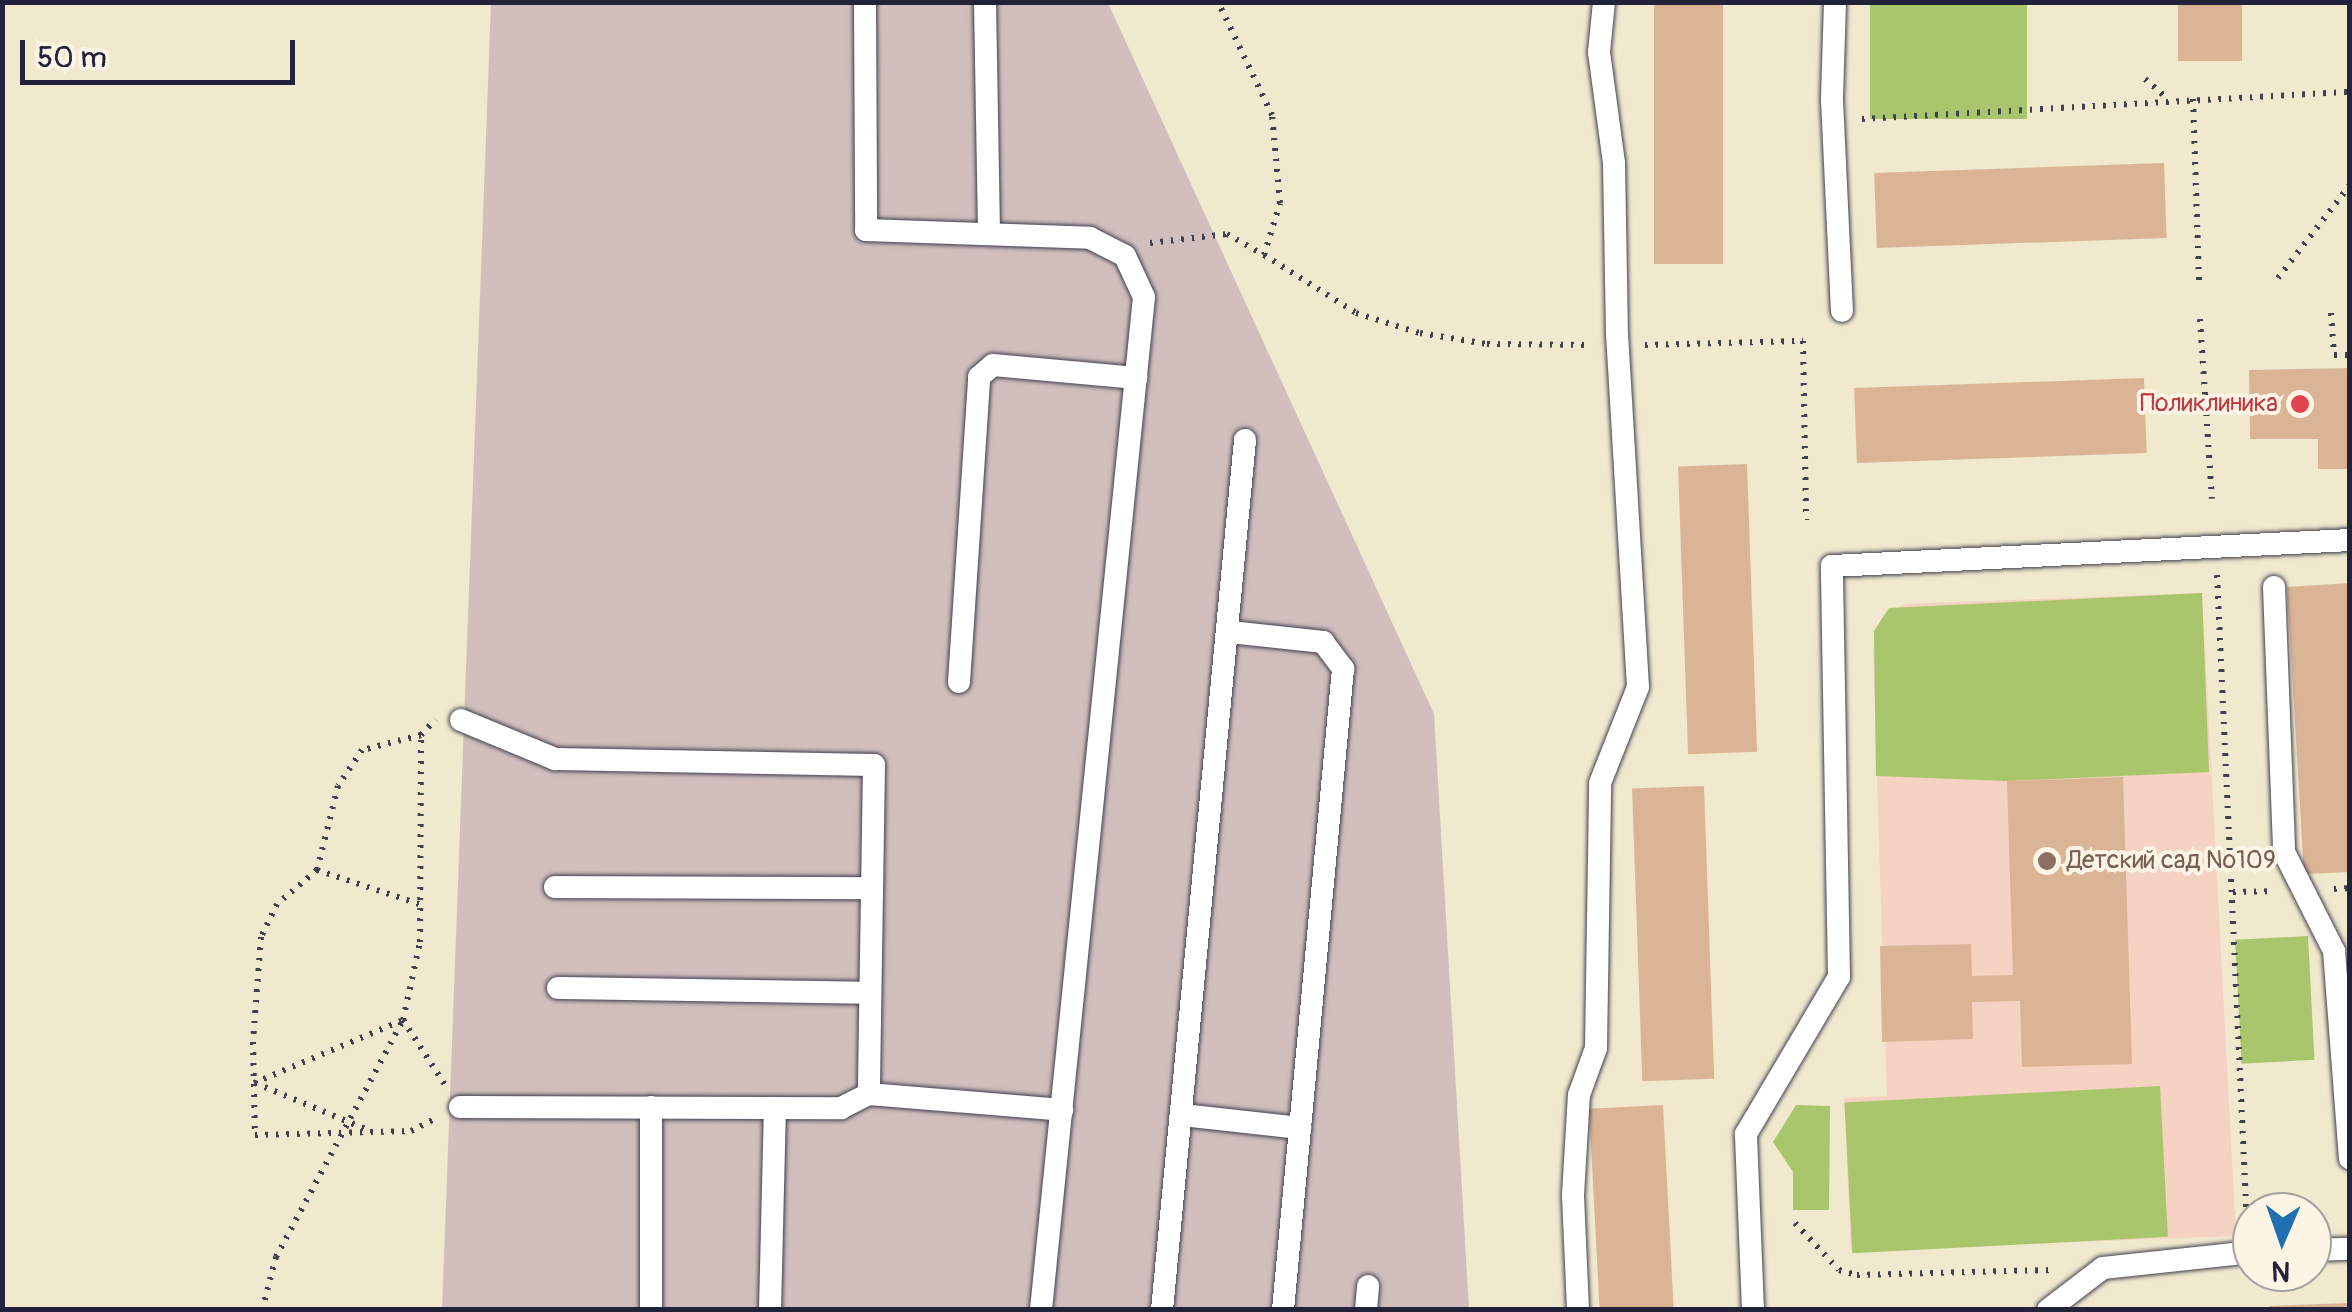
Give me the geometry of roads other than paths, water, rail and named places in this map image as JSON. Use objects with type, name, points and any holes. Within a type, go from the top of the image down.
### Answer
[{"type":"lane","points":[[865,2],[866,230],[1090,238],[1124,256],[1144,298],[1041,1310]]},
{"type":"lane","points":[[985,2],[989,232]]},
{"type":"lane","points":[[1578,1310],[1573,1195],[1579,1095],[1596,1048],[1600,783],[1638,687],[1614,163],[1599,52],[1604,2]]},
{"type":"lane","points":[[1835,2],[1832,100],[1842,311]]},
{"type":"lane","points":[[959,682],[979,377],[994,366],[1136,378]]},
{"type":"lane","points":[[1162,1310],[1246,440]]},
{"type":"lane","points":[[1753,1310],[1746,1134],[1838,977],[1832,566],[2350,540]]},
{"type":"lane","points":[[2274,588],[2284,852],[2334,951],[2350,1158]]},
{"type":"lane","points":[[1230,632],[1323,642],[1343,668],[1283,1310]]},
{"type":"lane","points":[[461,720],[555,759],[874,765],[869,1094]]},
{"type":"lane","points":[[555,886],[872,888]]},
{"type":"lane","points":[[558,988],[870,993]]},
{"type":"lane","points":[[460,1107],[841,1108],[869,1094],[1062,1110]]},
{"type":"lane","points":[[651,1108],[651,1310]]},
{"type":"lane","points":[[770,1310],[775,1108]]},
{"type":"lane","points":[[1182,1115],[1300,1128]]},
{"type":"lane","points":[[2048,1310],[2103,1268],[2232,1254]]},
{"type":"place","name":"Поликлиника","points":[[2300,404]]},
{"type":"place","name":"Детский сад №109","points":[[2047,861]]}]
